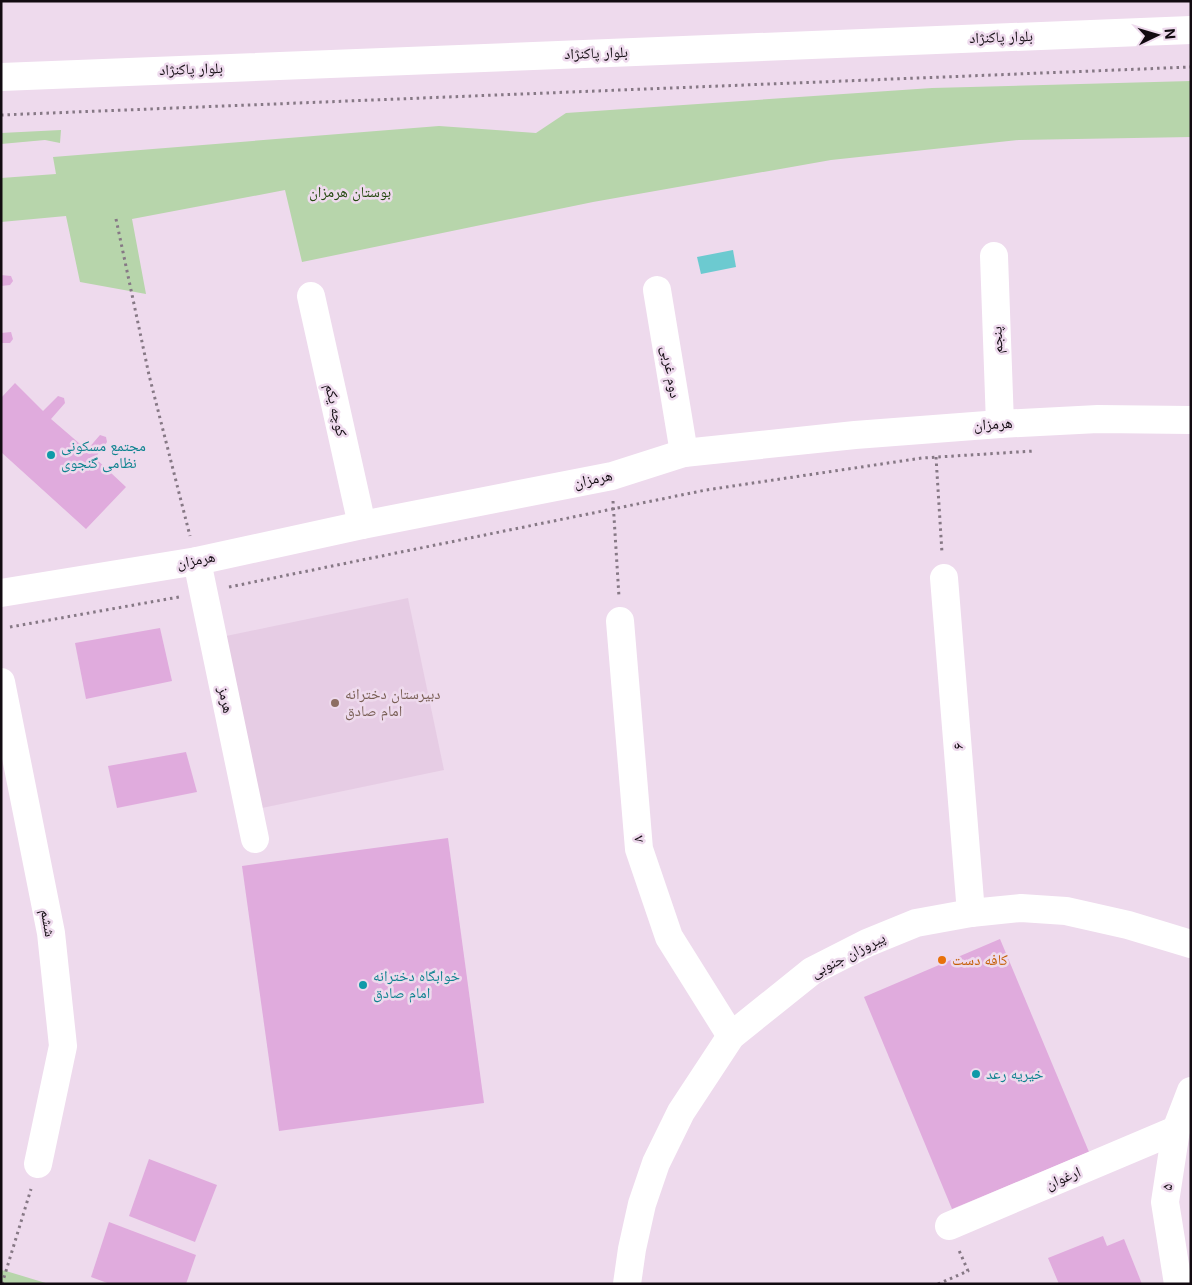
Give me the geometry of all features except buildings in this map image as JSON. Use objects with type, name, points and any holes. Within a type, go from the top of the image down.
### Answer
[{"type":"street","name":"بلوار پاکنژاد","points":[[1,77],[1191,30]]},
{"type":"street","name":"پنجم","points":[[994,256],[1000,424]]},
{"type":"street","name":"دوم غربی","points":[[657,290],[684,454]]},
{"type":"street","name":"کوچه یکم","points":[[311,296],[362,525]]},
{"type":"street","name":"هرمزان","points":[[1,593],[197,561],[362,525],[612,476],[684,454],[855,435],[1000,424],[1098,419],[1191,420]]},
{"type":"street","name":"هرمز","points":[[197,561],[254,838]]},
{"type":"street","name":"۶","points":[[944,578],[972,913]]},
{"type":"street","name":"۸","points":[[620,621],[639,849],[669,937],[731,1036]]},
{"type":"street","name":"ششم","points":[[1,682],[50,934],[63,1046],[38,1164]]},
{"type":"street","name":"پیروزان جنوبی","points":[[627,1284],[632,1249],[642,1204],[656,1163],[681,1112],[731,1036],[812,971],[866,943],[916,923],[972,913],[1021,908],[1066,912],[1128,925],[1191,944]]},
{"type":"street","name":"۵","points":[[1178,1284],[1165,1202],[1176,1130],[1191,1091]]},
{"type":"street","name":"ارغوان","points":[[949,1226],[1176,1130]]},
{"type":"path","points":[[1,115],[1191,67]]},
{"type":"path","points":[[116,219],[149,375],[197,561]]},
{"type":"path","points":[[934,429],[944,578]]},
{"type":"path","name":"هرمزان","points":[[229,587],[706,490],[922,458],[1042,450]]},
{"type":"path","points":[[612,476],[620,621]]},
{"type":"path","points":[[10,627],[181,597]]},
{"type":"path","points":[[2,1284],[38,1164]]},
{"type":"path","points":[[938,1284],[968,1272],[949,1226]]},
{"type":"shaded area","name":"دبیرستان دخترانه امام صادق","points":[[408,598],[444,770],[262,808],[226,636]]},
{"type":"green space","name":"بوستان هرمزان","points":[[1191,81],[1191,137],[1019,140],[831,160],[593,202],[302,262],[285,190],[132,219],[146,294],[80,282],[66,216],[1,222],[1,178],[56,174],[53,157],[439,126],[536,133],[566,113],[932,88]]},
{"type":"green space","points":[[61,130],[60,143],[45,140],[1,144],[1,133]]},
{"type":"green space","points":[[1,1270],[6,1271],[49,1284],[1,1284]]},
{"type":"water","points":[[733,250],[736,267],[701,274],[697,257]]},
{"type":"place","name":"مجتمع مسکونی نظامی گنجوی","points":[[51,455]]},
{"type":"place","name":"دبیرستان دخترانه امام صادق","points":[[335,703]]},
{"type":"place","name":"کافه دست","points":[[942,960]]},
{"type":"place","name":"خوابگاه دخترانه امام صادق","points":[[363,985]]},
{"type":"place","name":"خیریه رعد","points":[[976,1074]]}]
